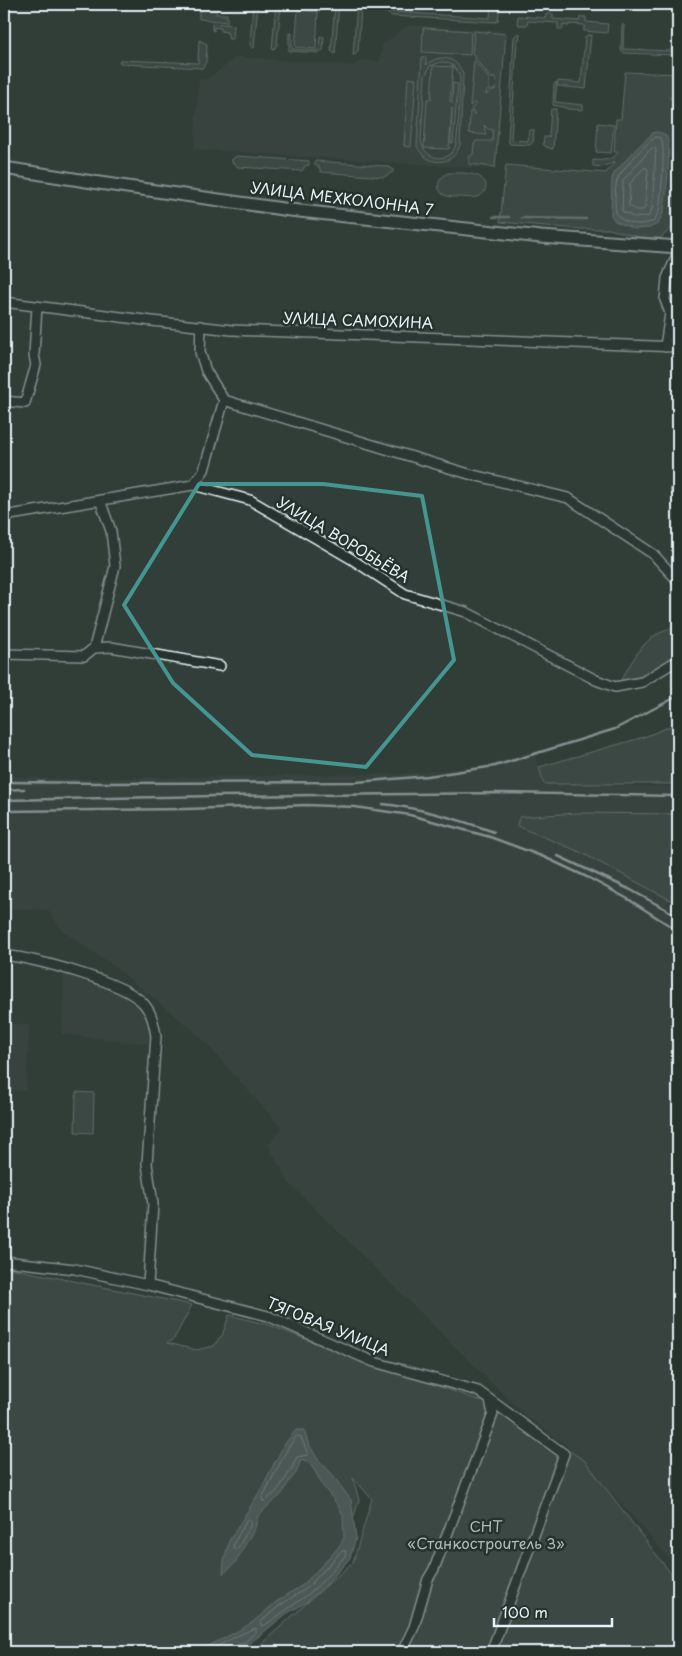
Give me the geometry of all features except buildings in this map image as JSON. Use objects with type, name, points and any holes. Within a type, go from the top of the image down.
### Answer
[{"type":"street","name":"УЛИЦА МЕХКОЛОННА 7","points":[[4,168],[290,210],[540,237],[678,247]]},
{"type":"street","points":[[665,347],[670,313],[665,300],[667,278],[678,253]]},
{"type":"street","name":"УЛИЦА САМОХИНА","points":[[4,302],[232,330],[678,347]]},
{"type":"street","points":[[4,401],[25,402],[36,365],[34,355],[37,306]]},
{"type":"street","points":[[201,326],[200,352],[206,372],[224,400],[469,474],[568,498],[653,554],[678,581]]},
{"type":"street","points":[[194,485],[204,470],[224,400]]},
{"type":"street","points":[[676,492],[678,481]]},
{"type":"street","name":"УЛИЦА ВОРОБЬЁВА","points":[[4,516],[194,485],[250,500],[350,558],[406,594],[466,612],[596,680],[615,687],[642,682],[678,660]]},
{"type":"street","points":[[94,648],[115,566],[111,531],[100,500]]},
{"type":"street","points":[[4,654],[84,656],[94,648],[111,647],[220,666]]},
{"type":"street","points":[[4,955],[62,968],[95,978],[143,1002],[149,1011],[156,1036],[147,1164],[153,1204],[148,1285]]},
{"type":"street","name":"ТЯГОВАЯ УЛИЦА","points":[[4,1260],[75,1269],[148,1285],[268,1316],[374,1362],[478,1391],[564,1454],[491,1652]]},
{"type":"street","points":[[402,1652],[414,1627],[428,1579],[434,1569],[493,1414],[490,1400]]},
{"type":"highlighted area","points":[[199,484],[323,484],[422,496],[454,660],[366,767],[252,755],[173,683],[124,605]]},
{"type":"shaded area","points":[[409,25],[506,31],[496,169],[194,149],[199,80],[208,79],[237,57],[352,66],[363,60],[380,62],[382,45]]},
{"type":"shaded area","points":[[534,751],[544,784],[678,787],[678,814],[554,814],[520,817],[517,826],[580,852],[678,904],[678,1569],[632,1515],[565,1444],[524,1414],[289,1183],[268,1145],[282,1128],[197,1033],[114,966],[62,930],[48,910],[4,908],[4,777],[73,779],[401,774],[482,767]]},
{"type":"shaded area","points":[[64,973],[105,986],[135,1000],[146,1013],[152,1044],[62,1034]]},
{"type":"shaded area","points":[[4,1024],[29,1025],[26,1091],[4,1090]]},
{"type":"green space","points":[[186,4],[217,4],[216,14],[227,14],[227,22],[199,19],[199,10],[186,9]]},
{"type":"green space","points":[[253,4],[258,4],[254,48],[252,48],[250,44]]},
{"type":"green space","points":[[276,4],[281,4],[277,45],[272,49]]},
{"type":"green space","points":[[335,4],[339,4],[335,54],[331,51]]},
{"type":"green space","points":[[357,4],[360,5],[361,9],[358,51],[353,55]]},
{"type":"green space","points":[[386,4],[393,4],[392,12],[490,18],[491,4],[500,4],[498,21],[495,22],[392,16],[387,13]]},
{"type":"green space","points":[[523,4],[591,4],[622,6],[619,10]]},
{"type":"green space","points":[[298,10],[318,12],[316,49],[295,47]]},
{"type":"green space","points":[[546,14],[553,14],[553,19],[579,21],[580,17],[586,17],[586,22],[608,24],[607,33],[584,31],[584,25],[569,24],[569,26],[563,25],[563,29],[558,29],[558,23],[528,21],[527,25],[519,25],[517,22],[518,16],[545,18]]},
{"type":"green space","points":[[678,21],[677,50],[674,55],[624,53],[621,51],[622,25],[624,25],[623,49],[671,51],[672,32],[675,32],[676,22]]},
{"type":"green space","points":[[212,23],[234,25],[233,39],[229,39],[227,32],[221,31],[221,28],[214,27],[214,31],[212,30]]},
{"type":"green space","points":[[423,28],[471,31],[470,55],[422,52]]},
{"type":"green space","points":[[474,31],[506,34],[495,167],[469,164],[469,157],[473,154],[476,141],[492,141],[493,130],[488,129],[484,125],[486,135],[469,133],[470,111],[476,115],[471,109],[477,104],[474,103],[470,106],[474,61],[489,79],[489,89],[486,95],[491,90],[495,90],[496,78],[491,78],[475,59],[476,55],[472,55]]},
{"type":"green space","points":[[289,33],[292,33],[292,49],[319,51],[320,36],[324,37],[323,50],[320,53],[289,51]]},
{"type":"green space","points":[[518,33],[520,34],[517,41],[511,140],[528,141],[529,130],[534,130],[533,142],[530,145],[510,144],[508,140],[514,37]]},
{"type":"green space","points":[[591,35],[586,89],[557,86],[558,81],[581,83],[585,37]]},
{"type":"green space","points":[[199,40],[207,44],[206,62],[203,68],[123,64],[119,62],[120,60],[198,63]]},
{"type":"green space","points":[[422,57],[426,57],[426,65],[436,59],[447,59],[457,64],[463,74],[460,145],[452,157],[446,161],[439,162],[427,158],[417,146]],"holes":[[[441,62],[448,63],[454,67],[459,76],[458,130],[453,151],[443,158],[437,158],[427,152],[421,140],[425,76],[430,66]]]},
{"type":"green space","points":[[433,66],[453,67],[450,101],[452,103],[453,83],[458,84],[453,143],[451,143],[452,108],[449,149],[424,148],[427,99],[431,99]]},
{"type":"green space","points":[[625,72],[678,74],[678,95],[672,95],[669,98],[678,100],[678,205],[676,225],[660,238],[639,237],[609,229],[580,229],[500,222],[506,165],[606,173],[615,162],[602,167],[593,166],[593,160],[607,159],[619,152],[614,152],[616,119],[621,119]]},
{"type":"green space","points":[[408,78],[416,79],[411,147],[404,146]]},
{"type":"green space","points":[[557,82],[555,102],[583,105],[583,110],[567,109],[553,105],[554,84]]},
{"type":"green space","points":[[551,109],[556,109],[553,149],[543,144],[544,137],[549,137]]},
{"type":"green space","points":[[598,123],[614,125],[611,153],[596,152]]},
{"type":"green space","points":[[237,156],[309,161],[309,165],[305,166],[302,171],[238,167],[232,162],[232,159]]},
{"type":"green space","points":[[315,161],[386,166],[393,169],[393,172],[384,177],[321,172],[319,167],[315,165]]},
{"type":"green space","points":[[448,173],[464,173],[479,177],[486,184],[483,193],[473,198],[444,195],[438,186],[442,177]]},
{"type":"green space","points":[[678,623],[678,660],[629,684],[620,681],[639,651],[649,640]]},
{"type":"green space","points":[[678,723],[678,784],[544,784],[539,767],[644,737]]},
{"type":"green space","points":[[576,813],[678,814],[678,904],[580,852],[517,826],[519,817]]},
{"type":"green space","points":[[76,1092],[94,1093],[93,1133],[75,1132]]},
{"type":"green space","name":"СНТ «Станкостроитель 3»","points":[[4,1267],[192,1305],[174,1339],[167,1343],[197,1350],[214,1346],[222,1336],[229,1315],[269,1325],[328,1348],[484,1402],[490,1400],[585,1461],[678,1583],[678,1652],[252,1652],[353,1562],[372,1499],[353,1478],[359,1500],[344,1547],[328,1565],[250,1633],[235,1652],[4,1652]]},
{"type":"water","points":[[654,132],[665,135],[668,143],[668,173],[664,209],[658,224],[649,228],[634,229],[615,221],[611,215],[612,178],[615,172]]},
{"type":"water","points":[[296,1430],[304,1430],[308,1443],[317,1458],[351,1500],[356,1538],[350,1558],[328,1583],[307,1602],[286,1614],[248,1645],[233,1652],[196,1652],[253,1622],[276,1602],[304,1584],[338,1548],[344,1538],[343,1515],[337,1504],[322,1485],[309,1463],[301,1460],[296,1473],[282,1494],[258,1516],[255,1528],[235,1563],[223,1574],[229,1541],[260,1491],[284,1445]]},
{"type":"waterway","points":[[493,217],[509,217]]},
{"type":"waterway","points":[[522,218],[586,219]]},
{"type":"railway","points":[[4,782],[357,782],[428,776],[495,766],[615,729],[678,696]]},
{"type":"railway","points":[[4,790],[24,789]]},
{"type":"railway","points":[[4,800],[501,793],[678,796]]},
{"type":"railway","points":[[383,804],[412,808],[440,815],[494,832]]},
{"type":"railway","points":[[4,811],[186,809],[307,805],[355,807],[410,815],[490,837],[544,857],[628,899],[678,931]]},
{"type":"railway","points":[[558,856],[629,889],[678,916]]}]
